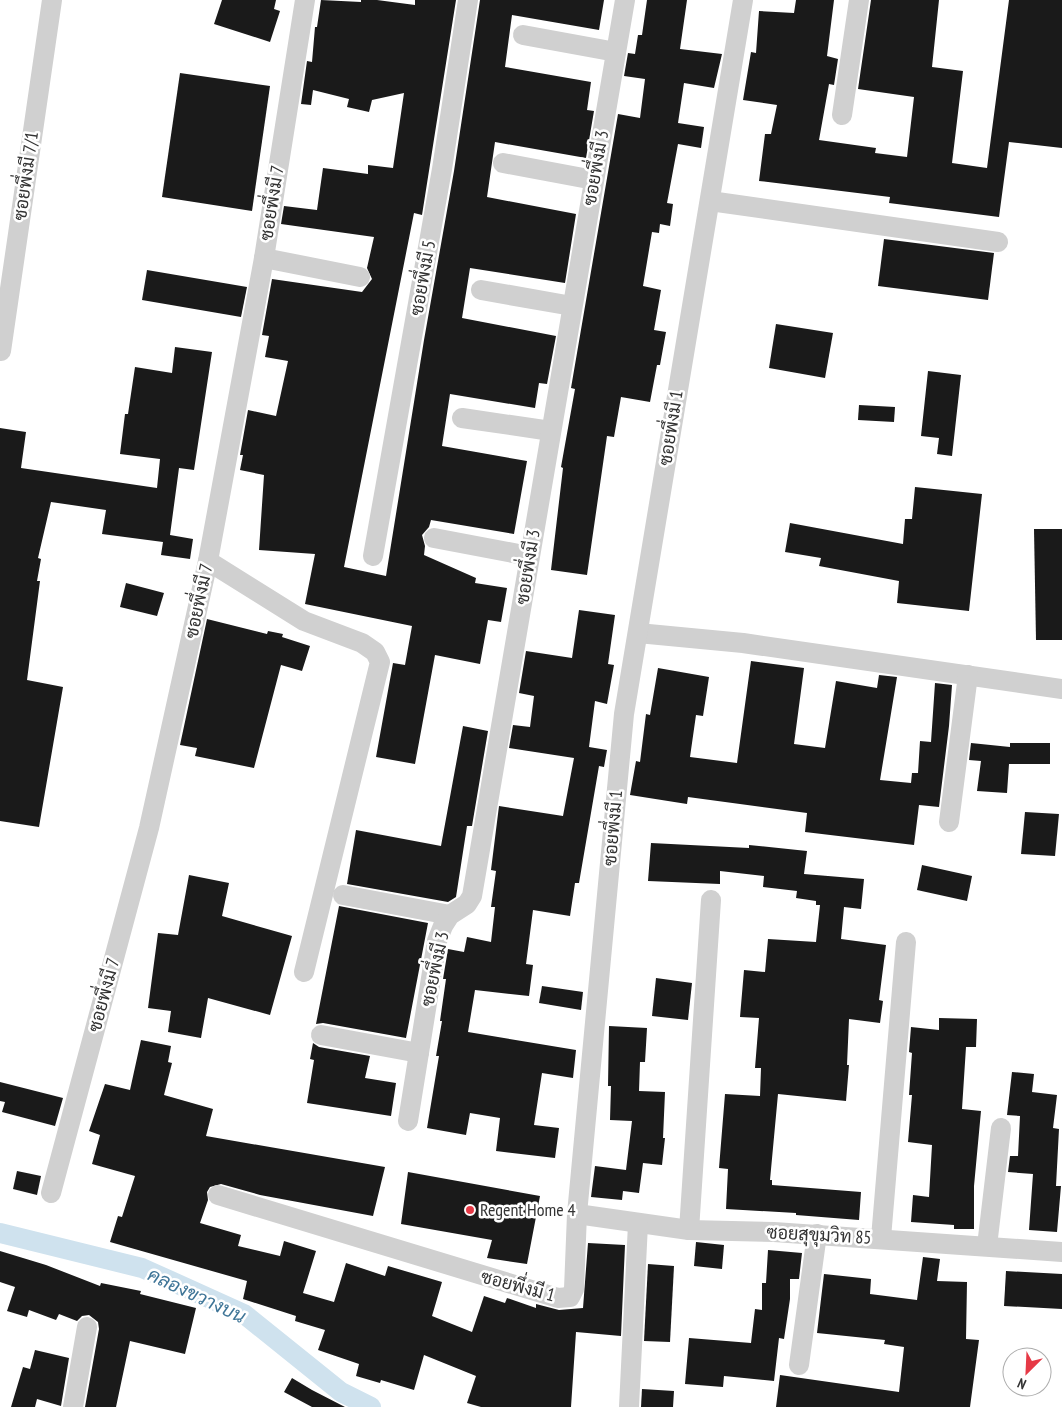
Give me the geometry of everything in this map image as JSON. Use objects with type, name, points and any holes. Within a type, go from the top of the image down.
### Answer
[{"type":"street","name":"ซอยพึ่งมี 7/1","points":[[1,351],[52,0]]},
{"type":"street","name":"ซอยพึ่งมี 7","points":[[51,1193],[149,828],[208,561],[264,258],[305,0]]},
{"type":"street","name":"ซอยพึ่งมี 5","points":[[373,556],[442,169],[468,0]]},
{"type":"street","name":"ซอยพึ่งมี 3","points":[[408,1121],[437,941],[450,915],[467,904],[472,896],[625,0]]},
{"type":"street","name":"ซอยพึ่งมี 1","points":[[218,1195],[558,1298],[570,1297],[574,1289],[577,1214],[624,714],[743,0]]},
{"type":"street","points":[[842,115],[860,0]]},
{"type":"street","points":[[523,35],[616,52]]},
{"type":"street","points":[[503,164],[594,180]]},
{"type":"street","points":[[710,201],[998,242]]},
{"type":"street","points":[[264,258],[360,276]]},
{"type":"street","points":[[482,290],[572,306]]},
{"type":"street","points":[[462,418],[551,431]]},
{"type":"street","points":[[434,538],[529,556]]},
{"type":"street","points":[[208,561],[304,622],[362,642],[376,652],[380,662],[304,972]]},
{"type":"street","points":[[638,633],[744,643],[1062,689]]},
{"type":"street","points":[[949,822],[968,675]]},
{"type":"street","points":[[343,895],[450,915]]},
{"type":"street","points":[[689,1230],[711,900]]},
{"type":"street","points":[[881,1238],[906,942]]},
{"type":"street","points":[[321,1035],[419,1053]]},
{"type":"street","points":[[987,1246],[1001,1128]]},
{"type":"street","name":"ซอยสุขุมวิท 85","points":[[577,1214],[689,1230],[817,1234],[1062,1252]]},
{"type":"street","points":[[629,1407],[638,1224]]},
{"type":"street","points":[[799,1365],[817,1234]]},
{"type":"street","points":[[73,1407],[87,1327]]},
{"type":"building","points":[[222,0],[276,0],[274,9],[280,11],[270,42],[214,24]]},
{"type":"building","points":[[321,0],[361,2],[361,0],[377,0],[415,5],[415,0],[456,0],[422,215],[414,213],[344,567],[386,576],[424,340],[454,171],[480,0],[604,0],[599,30],[512,15],[505,67],[591,82],[587,110],[594,111],[586,158],[495,142],[487,197],[576,214],[565,283],[470,268],[462,318],[556,336],[547,384],[539,383],[535,408],[450,394],[442,446],[527,461],[514,534],[431,520],[429,527],[422,535],[425,546],[424,555],[476,578],[475,583],[507,588],[501,622],[488,620],[480,664],[435,655],[415,764],[376,757],[393,663],[405,665],[412,626],[305,604],[315,554],[259,550],[264,475],[240,470],[243,455],[240,455],[248,410],[276,416],[288,361],[265,357],[269,336],[262,335],[272,279],[362,292],[372,279],[367,268],[374,237],[281,224],[284,206],[317,210],[323,168],[368,174],[368,165],[393,168],[404,93],[372,100],[369,112],[347,107],[349,99],[313,90],[311,105],[301,104],[307,61],[312,62],[315,27],[317,27]]},
{"type":"building","points":[[647,0],[687,0],[680,49],[722,54],[714,88],[684,83],[678,123],[704,127],[701,148],[678,144],[667,203],[673,204],[670,226],[660,224],[659,233],[652,232],[643,286],[661,290],[654,330],[666,332],[660,365],[657,365],[650,402],[621,397],[614,437],[607,436],[587,575],[551,570],[563,468],[561,467],[575,389],[571,388],[618,114],[640,118],[645,79],[624,76],[628,53],[635,54],[638,35],[642,35]]},
{"type":"building","points":[[796,0],[834,0],[827,56],[838,59],[834,85],[829,84],[819,140],[876,148],[875,153],[907,157],[914,97],[858,89],[871,0],[939,0],[932,67],[963,71],[952,163],[987,168],[1009,0],[1062,0],[1062,148],[1009,142],[999,217],[889,203],[890,197],[759,181],[765,134],[771,134],[777,105],[743,100],[751,52],[756,53],[759,11],[794,13]]},
{"type":"building","points":[[180,73],[270,86],[252,211],[162,197]]},
{"type":"building","points":[[884,239],[994,253],[988,300],[878,286]]},
{"type":"building","points":[[147,270],[247,287],[241,317],[142,300]]},
{"type":"building","points":[[776,324],[833,333],[825,378],[769,368]]},
{"type":"building","points":[[175,347],[212,352],[194,470],[179,468],[170,535],[193,539],[190,559],[161,555],[163,542],[102,534],[106,510],[51,502],[38,558],[41,559],[37,581],[40,581],[27,680],[63,687],[39,827],[0,821],[0,428],[26,432],[21,468],[157,488],[160,459],[120,454],[125,414],[128,414],[135,367],[172,373]]},
{"type":"building","points":[[928,371],[961,375],[952,456],[937,454],[939,438],[921,436]]},
{"type":"building","points":[[859,405],[895,407],[894,422],[858,420]]},
{"type":"building","points":[[915,487],[982,494],[969,611],[897,603],[899,581],[819,566],[821,558],[785,552],[790,523],[903,544],[905,519],[912,519]]},
{"type":"building","points":[[1034,529],[1062,529],[1062,640],[1036,640]]},
{"type":"building","points":[[126,583],[164,593],[157,616],[120,607]]},
{"type":"building","points":[[579,610],[615,615],[608,664],[614,665],[607,704],[595,701],[589,747],[607,750],[604,767],[599,766],[579,883],[575,883],[570,916],[533,910],[526,964],[533,965],[529,996],[475,990],[468,1032],[576,1050],[573,1078],[542,1073],[534,1125],[559,1128],[555,1158],[496,1151],[500,1118],[470,1113],[466,1135],[427,1128],[439,1056],[436,1056],[442,1021],[440,1021],[446,979],[443,979],[448,949],[464,952],[467,937],[491,942],[495,907],[491,907],[496,871],[491,870],[499,806],[563,816],[574,758],[509,748],[513,725],[530,727],[534,696],[519,693],[526,651],[572,658]]},
{"type":"building","points":[[207,619],[267,634],[268,631],[283,634],[282,637],[310,646],[302,671],[281,665],[254,768],[195,756],[197,748],[180,745]]},
{"type":"building","points":[[751,661],[804,668],[794,744],[825,748],[836,681],[877,688],[879,675],[897,677],[880,780],[911,783],[912,773],[918,773],[920,741],[931,742],[935,683],[952,685],[939,807],[919,805],[914,845],[805,832],[807,813],[688,797],[687,804],[630,795],[636,761],[640,762],[646,714],[650,715],[658,668],[709,677],[703,716],[696,715],[690,757],[737,763]]},
{"type":"building","points":[[463,726],[488,731],[472,826],[467,826],[456,897],[448,902],[347,884],[356,830],[441,846]]},
{"type":"building","points":[[971,743],[1010,747],[1010,743],[1050,743],[1050,764],[1009,764],[1007,793],[977,791],[981,761],[969,760]]},
{"type":"building","points":[[1025,812],[1059,814],[1055,856],[1021,854]]},
{"type":"building","points":[[651,843],[749,848],[749,845],[807,851],[804,874],[864,879],[861,909],[844,907],[841,939],[886,945],[879,1000],[883,1001],[880,1023],[849,1019],[847,1065],[849,1065],[846,1101],[778,1094],[770,1180],[772,1180],[772,1185],[861,1192],[859,1220],[796,1215],[796,1213],[726,1209],[728,1169],[719,1168],[725,1094],[760,1096],[761,1068],[755,1068],[759,1018],[740,1017],[744,970],[765,972],[768,939],[816,942],[820,905],[816,905],[816,901],[796,898],[797,891],[763,887],[764,876],[720,871],[720,884],[648,881]]},
{"type":"building","points":[[922,865],[972,876],[967,901],[917,890]]},
{"type":"building","points":[[189,875],[229,883],[222,916],[292,936],[270,1015],[208,998],[201,1038],[168,1032],[171,1011],[148,1008],[158,933],[178,935]]},
{"type":"building","points":[[339,906],[428,923],[406,1038],[323,1023],[316,1024]]},
{"type":"building","points":[[656,978],[692,983],[688,1020],[652,1016]]},
{"type":"building","points":[[542,986],[583,992],[581,1010],[539,1003]]},
{"type":"building","points":[[939,1018],[977,1019],[976,1047],[966,1047],[962,1109],[981,1111],[974,1186],[974,1229],[954,1229],[954,1225],[911,1222],[913,1195],[929,1197],[932,1145],[908,1142],[912,1095],[909,1095],[912,1053],[909,1052],[911,1027],[939,1030]]},
{"type":"building","points":[[609,1026],[647,1028],[645,1062],[640,1062],[639,1091],[665,1092],[663,1138],[665,1138],[662,1165],[643,1163],[639,1193],[623,1191],[622,1200],[591,1197],[595,1166],[626,1170],[632,1121],[610,1120],[611,1086],[608,1086]]},
{"type":"building","points":[[141,1040],[171,1046],[168,1062],[172,1063],[164,1095],[213,1109],[206,1136],[385,1167],[373,1216],[260,1195],[221,1184],[210,1187],[207,1192],[208,1200],[200,1223],[241,1235],[238,1246],[280,1256],[284,1241],[316,1251],[303,1293],[334,1302],[346,1263],[385,1276],[388,1266],[442,1282],[432,1316],[472,1332],[484,1296],[505,1303],[507,1298],[536,1308],[536,1304],[559,1310],[583,1308],[588,1243],[625,1245],[621,1336],[576,1332],[571,1407],[481,1407],[467,1403],[476,1376],[424,1355],[414,1390],[381,1380],[380,1383],[356,1376],[359,1364],[318,1350],[325,1330],[295,1321],[296,1316],[243,1299],[247,1281],[110,1242],[118,1216],[122,1217],[135,1176],[92,1164],[100,1135],[89,1131],[105,1084],[130,1090]]},
{"type":"building","points":[[313,1043],[319,1047],[370,1056],[365,1078],[396,1083],[391,1116],[307,1103],[314,1060],[310,1059]]},
{"type":"building","points":[[1012,1072],[1034,1074],[1032,1092],[1057,1095],[1053,1128],[1059,1129],[1056,1186],[1061,1186],[1057,1232],[1029,1230],[1033,1174],[1008,1172],[1010,1156],[1018,1156],[1020,1116],[1007,1115]]},
{"type":"building","points":[[0,1082],[63,1098],[55,1126],[2,1112],[5,1102],[0,1101]]},
{"type":"building","points":[[17,1171],[41,1176],[37,1195],[13,1189]]},
{"type":"building","name":"Regent Home 4","points":[[408,1172],[540,1196],[527,1264],[487,1258],[492,1240],[401,1224]]},
{"type":"building","points":[[696,1242],[724,1245],[722,1269],[694,1266]]},
{"type":"building","points":[[768,1250],[802,1253],[799,1279],[790,1279],[790,1299],[784,1339],[779,1338],[774,1381],[724,1376],[723,1387],[685,1384],[689,1338],[751,1343],[755,1309],[762,1310],[762,1283],[766,1283]]},
{"type":"building","points":[[0,1251],[46,1265],[100,1286],[101,1283],[141,1291],[140,1294],[196,1308],[185,1354],[130,1341],[116,1407],[85,1407],[99,1329],[98,1322],[89,1315],[82,1316],[77,1321],[59,1314],[56,1320],[29,1310],[27,1317],[7,1311],[15,1287],[0,1282]]},
{"type":"building","points":[[923,1257],[940,1259],[937,1281],[967,1282],[966,1339],[979,1340],[970,1407],[776,1407],[780,1375],[899,1392],[904,1347],[884,1344],[885,1340],[817,1333],[824,1274],[871,1279],[870,1294],[917,1300]]},
{"type":"building","points":[[648,1264],[674,1266],[670,1342],[644,1341]]},
{"type":"building","points":[[1006,1271],[1062,1274],[1062,1309],[1004,1306]]},
{"type":"building","points":[[35,1350],[69,1358],[61,1406],[37,1399],[35,1407],[11,1407],[23,1367],[30,1369]]},
{"type":"building","points":[[292,1378],[345,1407],[312,1407],[284,1392]]},
{"type":"building","points":[[642,1389],[674,1391],[673,1407],[641,1407]]},
{"type":"waterway","name":"คลองขวางบน","points":[[0,1233],[142,1268],[244,1314],[341,1392],[371,1407]]},
{"type":"place","name":"Regent Home 4","points":[[470,1210]]}]
